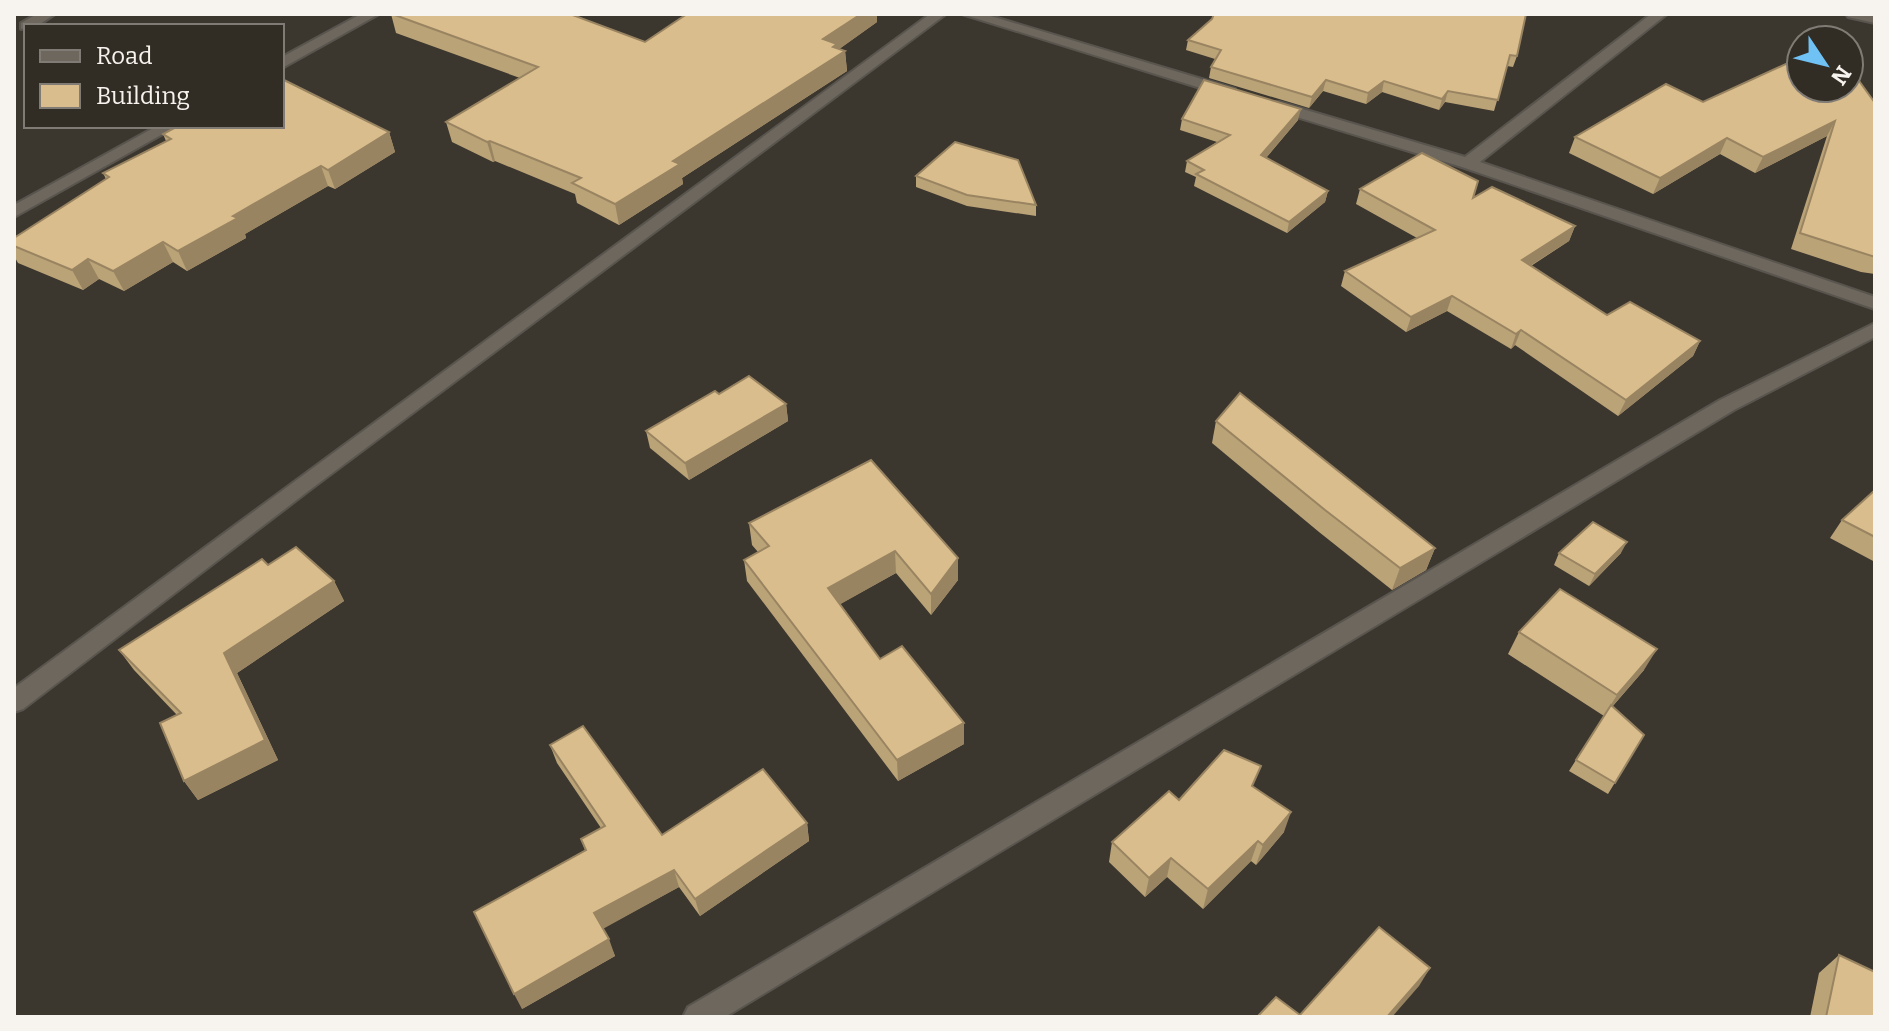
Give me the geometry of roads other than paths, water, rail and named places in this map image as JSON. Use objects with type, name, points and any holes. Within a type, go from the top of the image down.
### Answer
[{"type":"street","points":[[30,24],[48,14]]},
{"type":"street","points":[[284,62],[372,14]]},
{"type":"street","points":[[14,702],[303,484],[939,14]]},
{"type":"street","points":[[969,14],[1468,163],[1875,303]]},
{"type":"street","points":[[1468,163],[1660,14]]},
{"type":"street","points":[[1853,14],[1875,19]]},
{"type":"street","points":[[14,212],[165,128]]},
{"type":"street","points":[[698,1017],[1713,413],[1875,329]]}]
